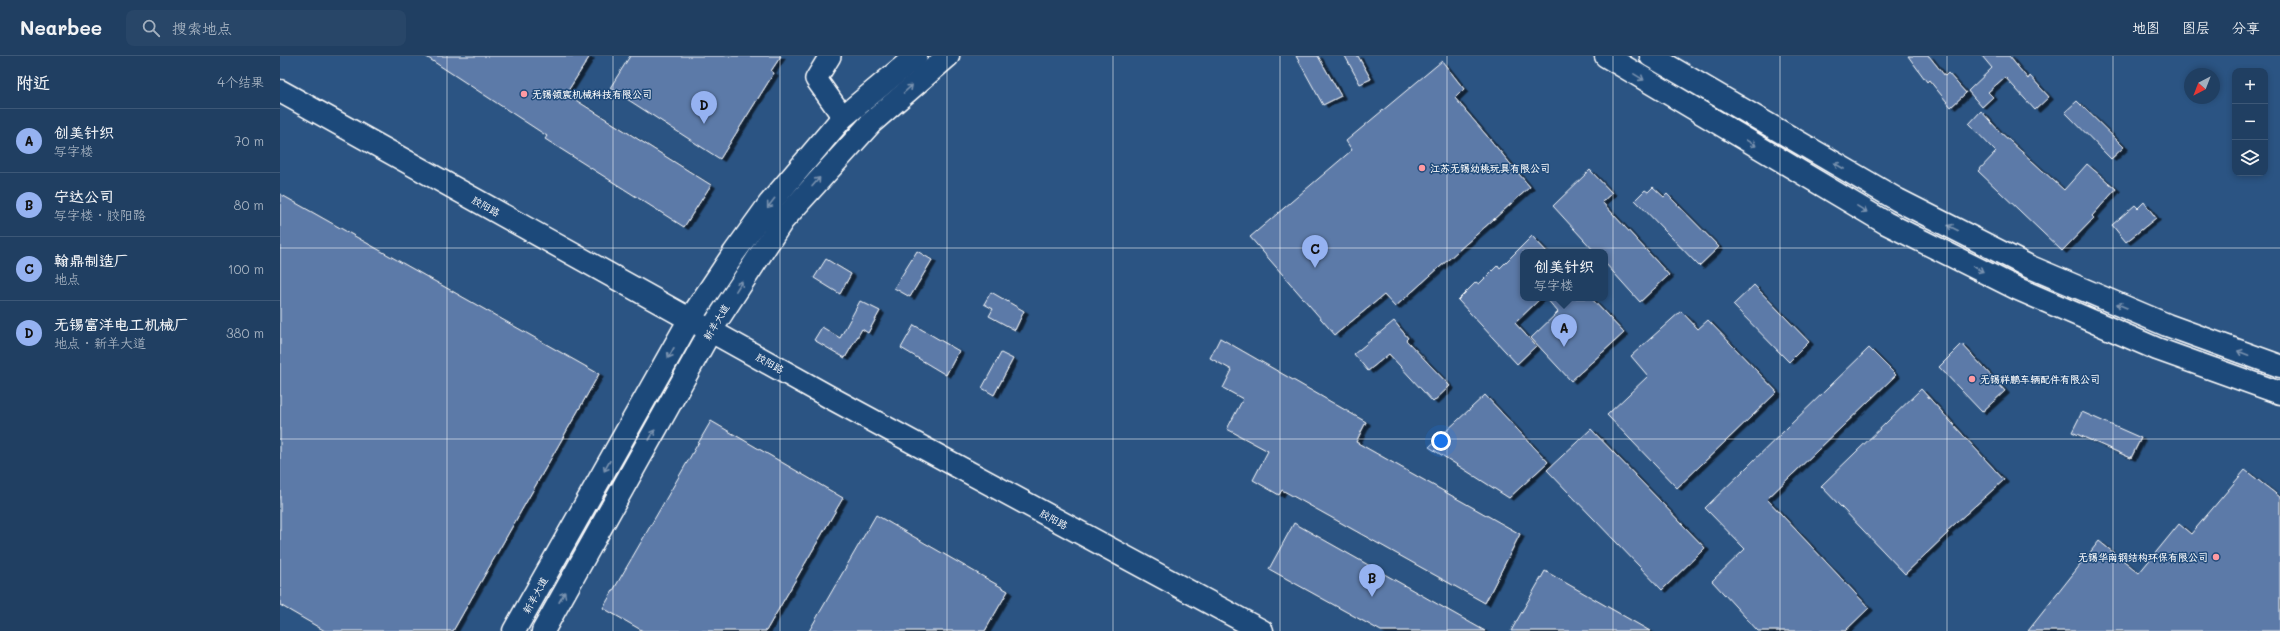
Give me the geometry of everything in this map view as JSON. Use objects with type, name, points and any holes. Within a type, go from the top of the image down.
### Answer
[{"type":"main road","name":"新羊大道","points":[[514,631],[690,319],[734,253],[770,204],[843,117],[916,56]]},
{"type":"main road","name":"新羊大道","points":[[543,631],[710,330],[784,220],[826,170],[871,123],[948,56]]},
{"type":"main road","points":[[1606,56],[1886,223],[2018,289],[2157,348],[2280,393]]},
{"type":"main road","points":[[1651,56],[1898,200],[2028,266],[2167,325],[2280,366]]},
{"type":"main road","name":"胶阳路","points":[[280,91],[710,330],[1262,631]]},
{"type":"street","points":[[830,56],[816,79],[843,117]]},
{"type":"building","points":[[425,56],[590,56],[566,94],[711,185],[684,227],[545,139],[547,136]]},
{"type":"building","points":[[630,56],[781,56],[771,71],[774,73],[720,159],[610,88]]},
{"type":"building","points":[[1296,56],[1318,56],[1341,96],[1323,105]]},
{"type":"building","points":[[1345,56],[1358,56],[1371,79],[1360,84]]},
{"type":"building","points":[[1908,56],[1929,56],[1945,76],[1948,73],[1966,93],[1951,107],[1929,80],[1927,82]]},
{"type":"building","points":[[1982,56],[2009,56],[2028,79],[2030,76],[2049,97],[2035,110],[2005,77],[1988,92],[1993,97],[1982,107],[1968,91],[1992,68]]},
{"type":"building","name":"江苏无锡幼桃玩具有限公司","points":[[1442,61],[1464,89],[1455,98],[1530,187],[1395,307],[1384,295],[1335,335],[1250,237],[1352,150],[1346,141]]},
{"type":"building","points":[[2077,101],[2124,147],[2111,159],[2065,112]]},
{"type":"building","points":[[1981,111],[2000,132],[2064,190],[2087,164],[2116,189],[2092,216],[2094,218],[2062,251],[1978,171],[1996,152],[1969,124]]},
{"type":"building","points":[[1590,170],[1612,193],[1602,202],[1669,275],[1640,302],[1608,266],[1608,249],[1592,249],[1553,206]]},
{"type":"building","points":[[1653,187],[1664,197],[1667,194],[1719,247],[1699,266],[1635,200],[1645,190],[1648,192]]},
{"type":"building","points":[[280,194],[599,374],[453,631],[325,631],[280,605]]},
{"type":"building","points":[[2144,202],[2156,218],[2126,242],[2112,225],[2135,205],[2138,208]]},
{"type":"building","points":[[1532,236],[1544,249],[1520,249],[1520,301],[1538,301],[1515,323],[1536,346],[1517,364],[1458,300],[1476,282],[1479,284],[1498,265],[1500,268]]},
{"type":"building","points":[[917,251],[932,260],[910,297],[894,288]]},
{"type":"building","points":[[826,259],[851,274],[840,294],[814,278]]},
{"type":"building","points":[[1754,285],[1809,342],[1789,362],[1733,305]]},
{"type":"building","points":[[991,292],[1024,311],[1015,330],[989,316],[993,309],[984,304]]},
{"type":"building","points":[[860,301],[880,311],[868,333],[862,329],[845,358],[814,340],[822,327],[840,338]]},
{"type":"building","points":[[1549,301],[1594,301],[1624,333],[1571,381],[1531,338],[1558,312]]},
{"type":"building","points":[[1681,311],[1698,329],[1708,320],[1777,392],[1677,488],[1607,415],[1648,376],[1631,356]]},
{"type":"building","points":[[1394,321],[1408,338],[1406,340],[1450,386],[1433,402],[1389,354],[1368,371],[1354,354]]},
{"type":"building","points":[[914,325],[959,351],[946,375],[901,348]]},
{"type":"building","points":[[1220,338],[1366,422],[1356,442],[1520,534],[1485,603],[1282,490],[1279,495],[1253,480],[1268,451],[1227,429],[1243,399],[1223,388],[1232,370],[1210,358]]},
{"type":"building","name":"无锡祥鹏车辆配件有限公司","points":[[1962,344],[2005,391],[1982,412],[1939,367]]},
{"type":"building","points":[[1869,348],[1896,375],[1767,499],[1869,608],[1845,631],[1758,631],[1712,581],[1745,549],[1705,508]]},
{"type":"building","points":[[1001,353],[1013,359],[994,395],[982,388]]},
{"type":"building","points":[[1921,389],[2004,480],[1947,531],[1948,533],[1905,574],[1821,486]]},
{"type":"building","points":[[1485,395],[1548,462],[1509,498],[1429,447]]},
{"type":"building","points":[[2082,412],[2141,438],[2131,458],[2072,432]]},
{"type":"building","points":[[711,421],[843,498],[766,631],[643,631],[603,608]]},
{"type":"building","points":[[1591,429],[1705,548],[1662,590],[1547,470]]},
{"type":"building","name":"无锡华南钢结构环保有限公司","points":[[2245,470],[2280,497],[2280,631],[2028,631],[2099,541],[2139,573],[2179,524],[2191,534]]},
{"type":"building","points":[[876,515],[1008,591],[985,631],[809,631]]},
{"type":"building","points":[[1294,523],[1485,631],[1381,631],[1269,569]]},
{"type":"building","points":[[1545,571],[1650,631],[1511,631]]},
{"type":"place","name":"无锡领宸机械科技有限公司","points":[[524,94]]},
{"type":"place","name":"无锡富洋电工机械厂","points":[[704,124]]},
{"type":"place","name":"江苏无锡幼桃玩具有限公司","points":[[1422,168]]},
{"type":"place","name":"翰鼎制造厂","points":[[1315,268]]},
{"type":"place","name":"创美针织","points":[[1564,347]]},
{"type":"place","name":"无锡祥鹏车辆配件有限公司","points":[[1972,379]]},
{"type":"place","name":"无锡华南钢结构环保有限公司","points":[[2216,557]]},
{"type":"place","name":"宁达公司","points":[[1372,597]]}]
